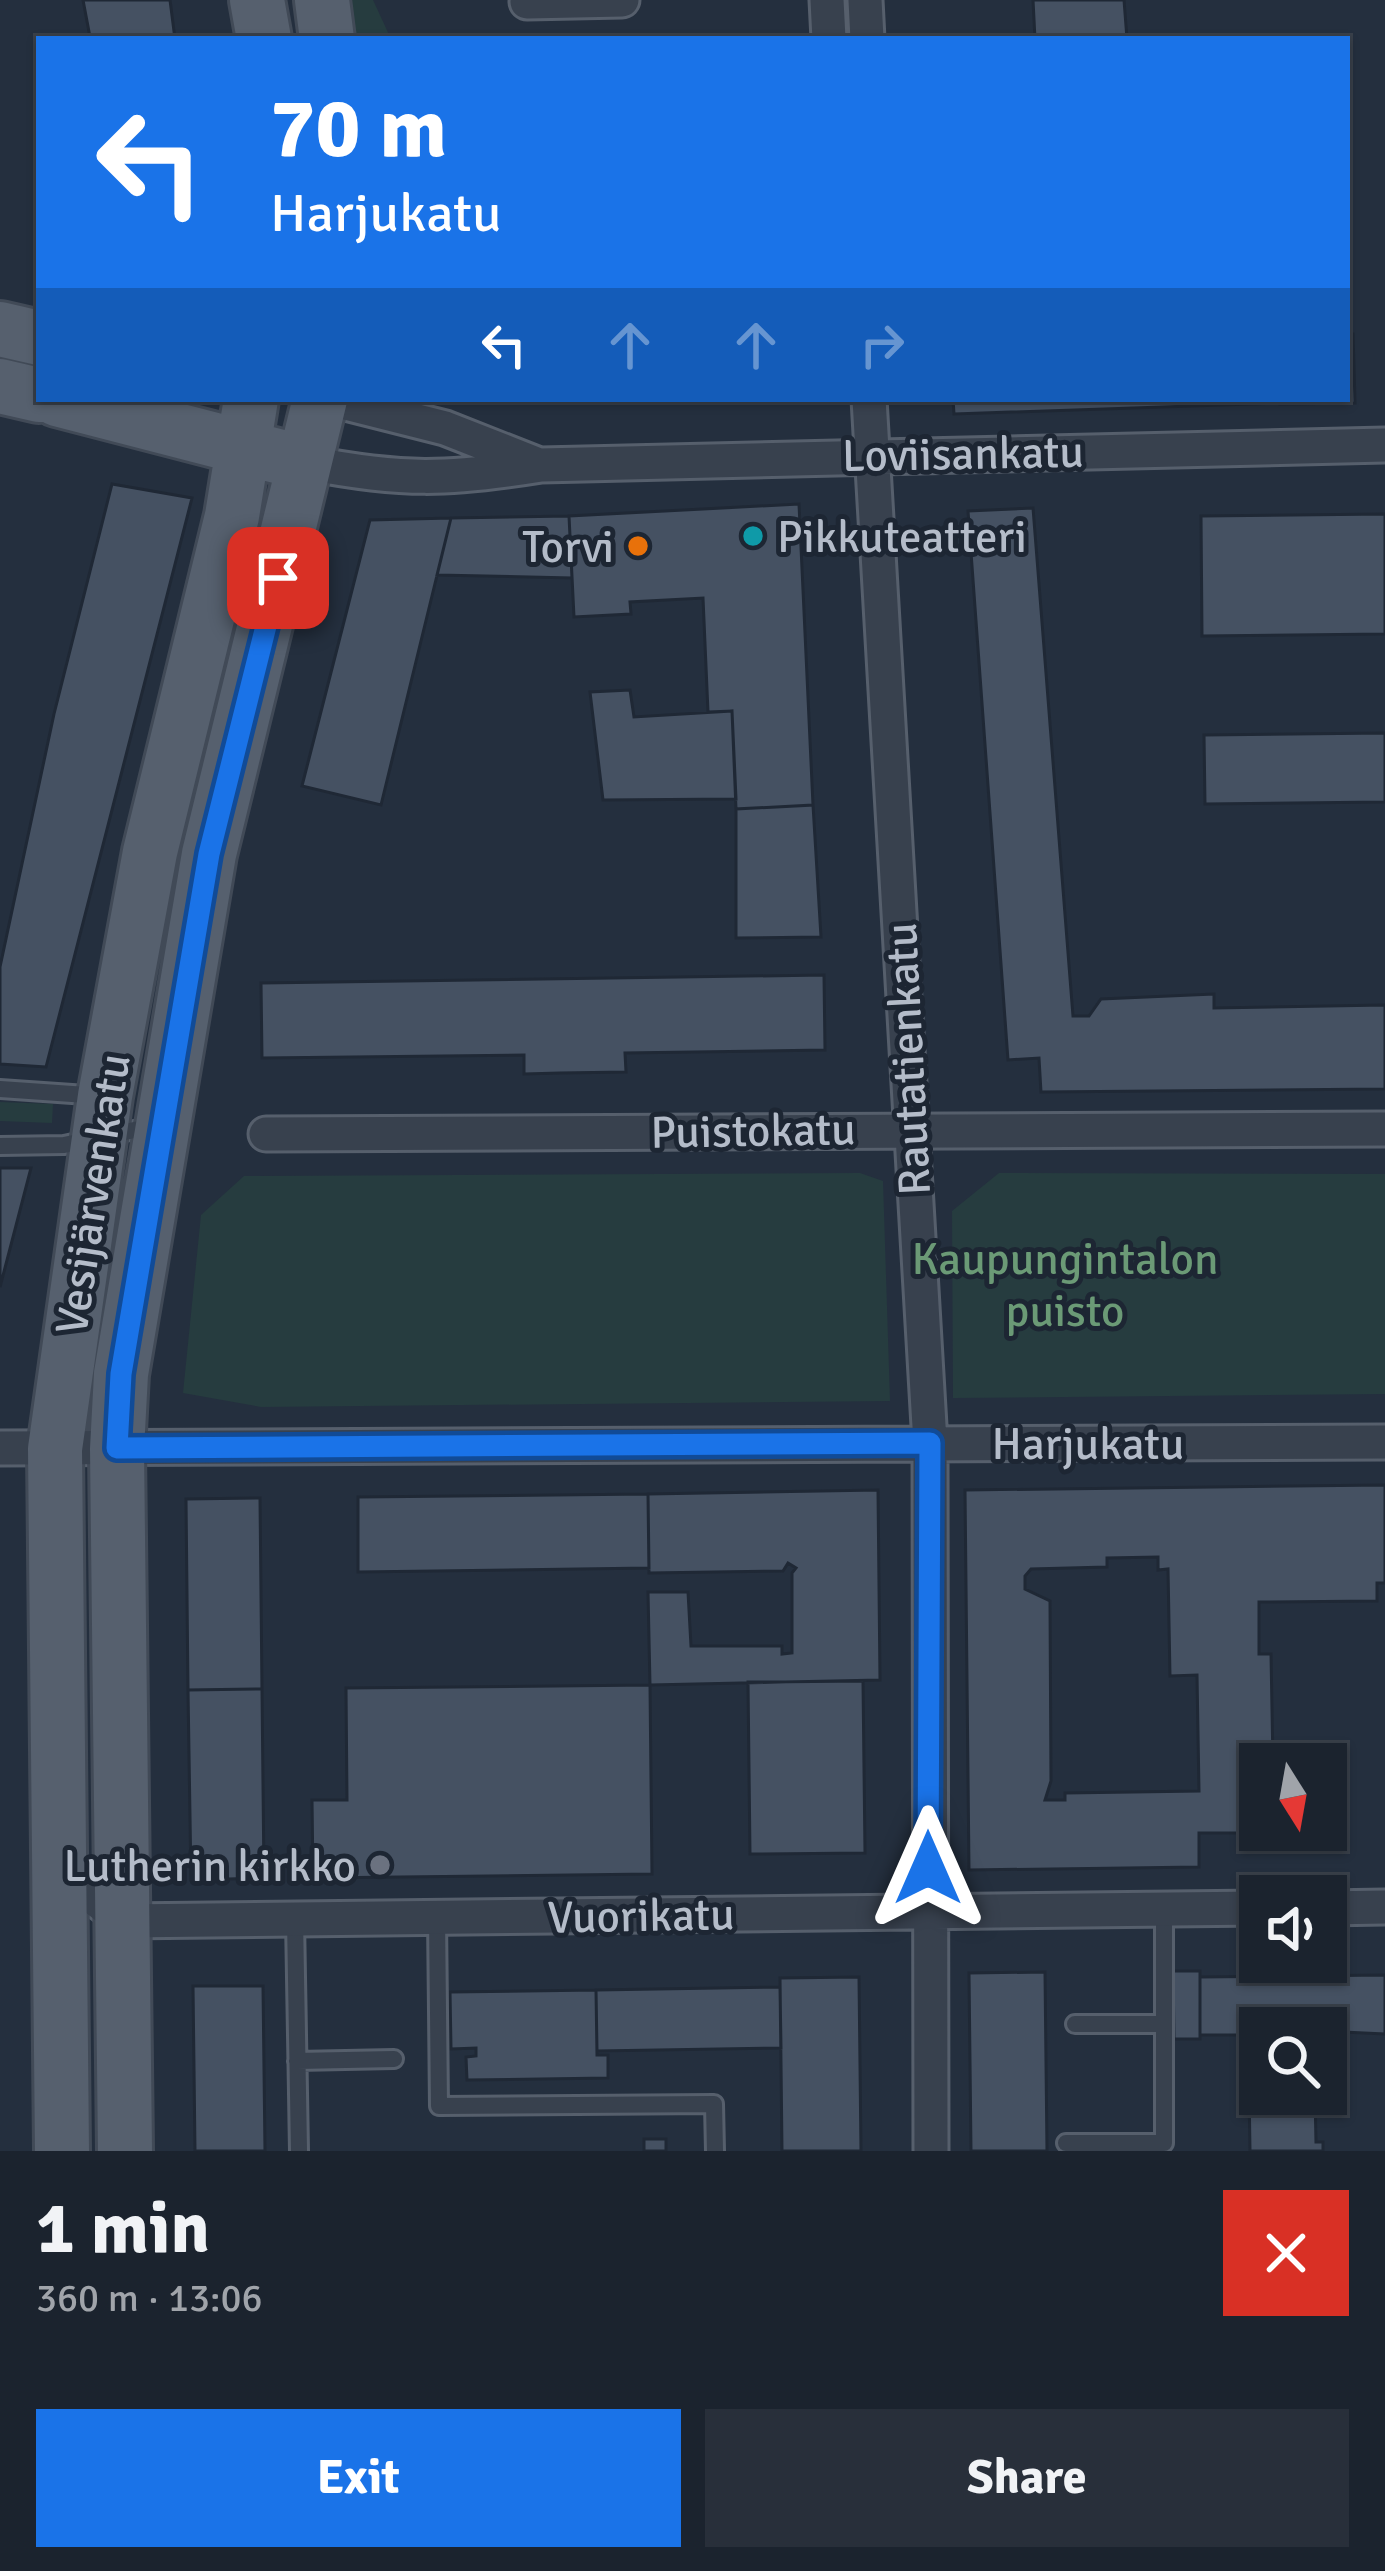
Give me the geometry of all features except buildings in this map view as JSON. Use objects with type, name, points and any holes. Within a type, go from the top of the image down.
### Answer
[{"type":"main road","points":[[257,0],[263,36]]},
{"type":"main road","points":[[322,0],[327,36]]},
{"type":"main road","points":[[0,329],[36,337]]},
{"type":"main road","points":[[0,386],[36,394]]},
{"type":"main road","name":"Loviisankatu","points":[[81,402],[247,423],[309,463]]},
{"type":"main road","name":"Vesijärvenkatu","points":[[125,2151],[117,1448],[121,1374],[209,854],[309,463],[319,402]]},
{"type":"main road","name":"Vesijärvenkatu","points":[[62,2151],[55,1449],[102,1118],[150,852],[232,516],[247,423]]},
{"type":"street","points":[[527,2],[622,0]]},
{"type":"street","points":[[827,0],[829,36]]},
{"type":"street","points":[[865,0],[867,36]]},
{"type":"street","name":"Loviisankatu","points":[[342,402],[445,428],[541,465]]},
{"type":"street","name":"Rautatienkatu","points":[[869,402],[930,1443],[927,1912],[932,2151]]},
{"type":"street","name":"Loviisankatu","points":[[309,463],[373,476],[445,481],[541,465],[1385,445]]},
{"type":"street","name":"Puistokatu","points":[[266,1134],[1385,1129]]},
{"type":"street","name":"Harjukatu","points":[[0,1448],[1385,1442]]},
{"type":"street","points":[[58,1846],[89,1894],[123,1921],[60,2003]]},
{"type":"street","points":[[1347,1908],[1385,1907]]},
{"type":"street","name":"Vuorikatu","points":[[123,1921],[1239,1908]]},
{"type":"lane","points":[[0,1089],[102,1118],[163,1124]]},
{"type":"lane","points":[[0,1146],[32,1148],[102,1118]]},
{"type":"lane","points":[[1066,2143],[1164,2143],[1164,1909]]},
{"type":"lane","points":[[437,1917],[439,2106],[714,2104],[715,2151]]},
{"type":"lane","points":[[296,1919],[299,2151]]},
{"type":"lane","points":[[1075,2024],[1164,2024]]},
{"type":"lane","points":[[297,2061],[394,2059]]},
{"type":"green space","points":[[341,0],[373,0],[390,36],[347,36]]},
{"type":"green space","points":[[0,1102],[53,1104],[52,1123],[0,1121]]},
{"type":"green space","name":"Kaupungintalon puisto","points":[[860,1173],[883,1181],[890,1401],[261,1407],[183,1393],[201,1215],[244,1176]]},
{"type":"green space","name":"Kaupungintalon puisto","points":[[999,1173],[1385,1174],[1385,1394],[953,1398],[952,1211]]},
{"type":"place","name":"Pikkuteatteri","points":[[753,536]]},
{"type":"place","name":"Torvi","points":[[638,546]]},
{"type":"place","name":"Lutherin kirkko","points":[[380,1865]]},
{"type":"route","points":[[278,578],[209,854],[121,1374],[117,1448],[930,1443],[928,1868]]}]
